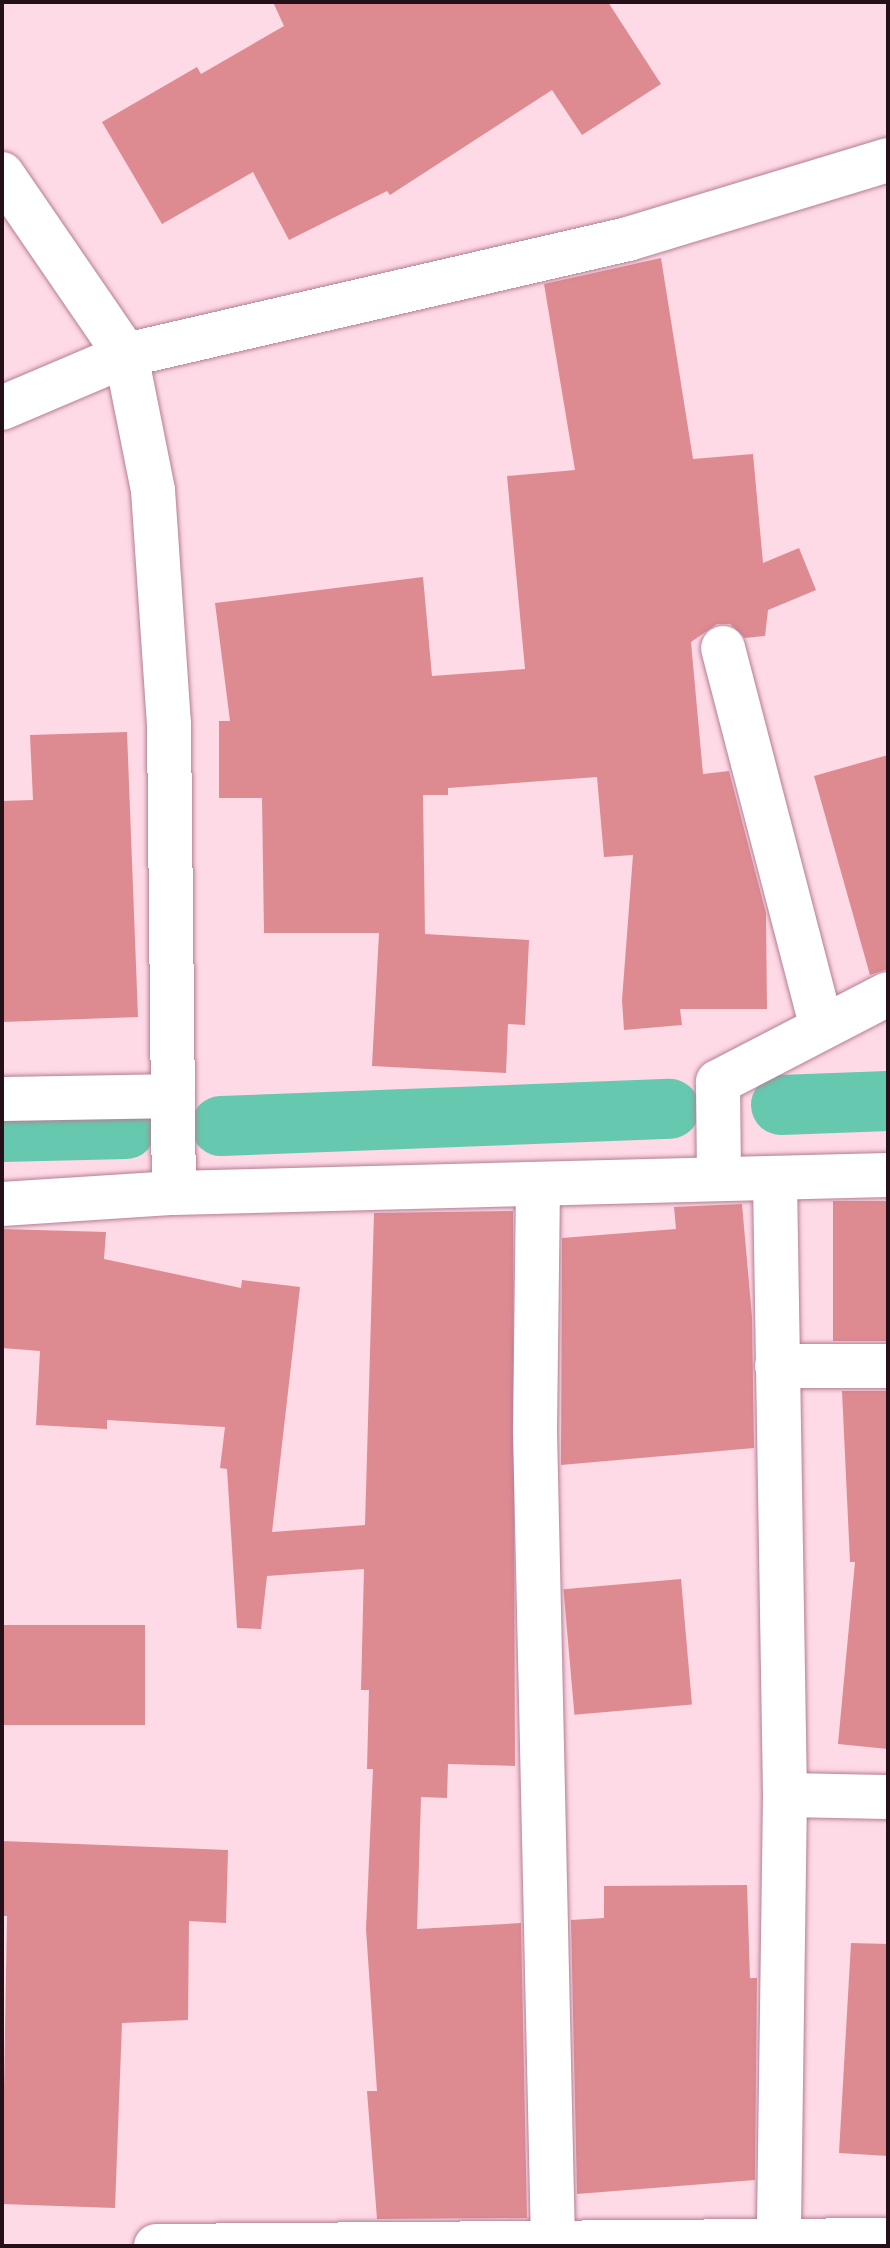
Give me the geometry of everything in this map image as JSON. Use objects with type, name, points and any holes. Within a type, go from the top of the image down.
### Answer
[{"type":"street","points":[[2,408],[126,355],[628,239],[888,160]]},
{"type":"street","points":[[2,174],[126,355],[153,490],[169,724],[174,1193]]},
{"type":"street","points":[[723,648],[822,1027]]},
{"type":"street","points":[[719,1178],[718,1082],[888,994]]},
{"type":"street","points":[[2,1099],[173,1096]]},
{"type":"street","points":[[2,1204],[174,1193],[888,1175]]},
{"type":"street","points":[[775,1180],[785,1795],[778,2242]]},
{"type":"street","points":[[538,1186],[536,1447],[553,2242]]},
{"type":"street","points":[[777,1366],[888,1366]]},
{"type":"street","points":[[785,1795],[888,1797]]},
{"type":"street","points":[[156,2246],[888,2240]]},
{"type":"building","points":[[273,2],[608,2],[661,84],[582,135],[552,90],[390,195],[387,191],[289,240],[253,172],[162,224],[102,122],[197,67],[201,74],[284,26]]},
{"type":"building","points":[[661,258],[693,459],[753,454],[763,563],[799,548],[816,590],[768,610],[765,636],[745,638],[730,624],[717,624],[691,642],[703,774],[729,771],[766,913],[767,1009],[680,1009],[682,1025],[624,1030],[622,1000],[633,855],[604,857],[597,777],[448,788],[448,795],[423,795],[425,934],[529,940],[525,1025],[508,1024],[506,1073],[372,1066],[379,933],[264,933],[262,798],[219,798],[219,721],[230,721],[215,603],[423,577],[432,676],[525,669],[507,476],[575,470],[544,284]]},
{"type":"building","points":[[127,732],[138,1017],[2,1022],[2,801],[33,800],[30,735]]},
{"type":"building","points":[[888,755],[888,969],[870,975],[814,776]]},
{"type":"building","points":[[833,1201],[888,1201],[888,1341],[833,1341]]},
{"type":"building","points":[[742,1204],[752,1317],[754,1448],[561,1465],[562,1238],[676,1229],[674,1207]]},
{"type":"building","points":[[513,1211],[515,1766],[448,1764],[447,1798],[421,1797],[417,1929],[521,1923],[527,2218],[377,2219],[367,2091],[377,2091],[366,1929],[373,1769],[367,1769],[369,1690],[361,1690],[364,1569],[267,1576],[261,1629],[237,1628],[227,1469],[220,1468],[225,1427],[107,1420],[107,1429],[36,1425],[40,1351],[2,1348],[2,1229],[106,1232],[104,1259],[241,1288],[242,1280],[300,1287],[272,1532],[365,1525],[374,1213]]},
{"type":"building","points":[[842,1391],[888,1391],[888,1749],[838,1744],[855,1562],[850,1562]]},
{"type":"building","points":[[681,1579],[692,1705],[574,1715],[563,1589]]},
{"type":"building","points":[[2,1625],[145,1625],[145,1725],[2,1725]]},
{"type":"building","points":[[2,1841],[228,1850],[226,1923],[189,1921],[188,2020],[122,2023],[115,2208],[2,2204],[7,1916],[2,1916]]},
{"type":"building","points":[[747,1885],[750,1978],[757,1978],[755,2180],[577,2194],[571,1920],[604,1918],[604,1886]]},
{"type":"building","points":[[851,1943],[888,1944],[888,2156],[839,2153]]},
{"type":"waterway","points":[[781,1105],[888,1101]]},
{"type":"waterway","points":[[221,1126],[670,1109]]},
{"type":"waterway","points":[[2,1132],[126,1129]]}]
